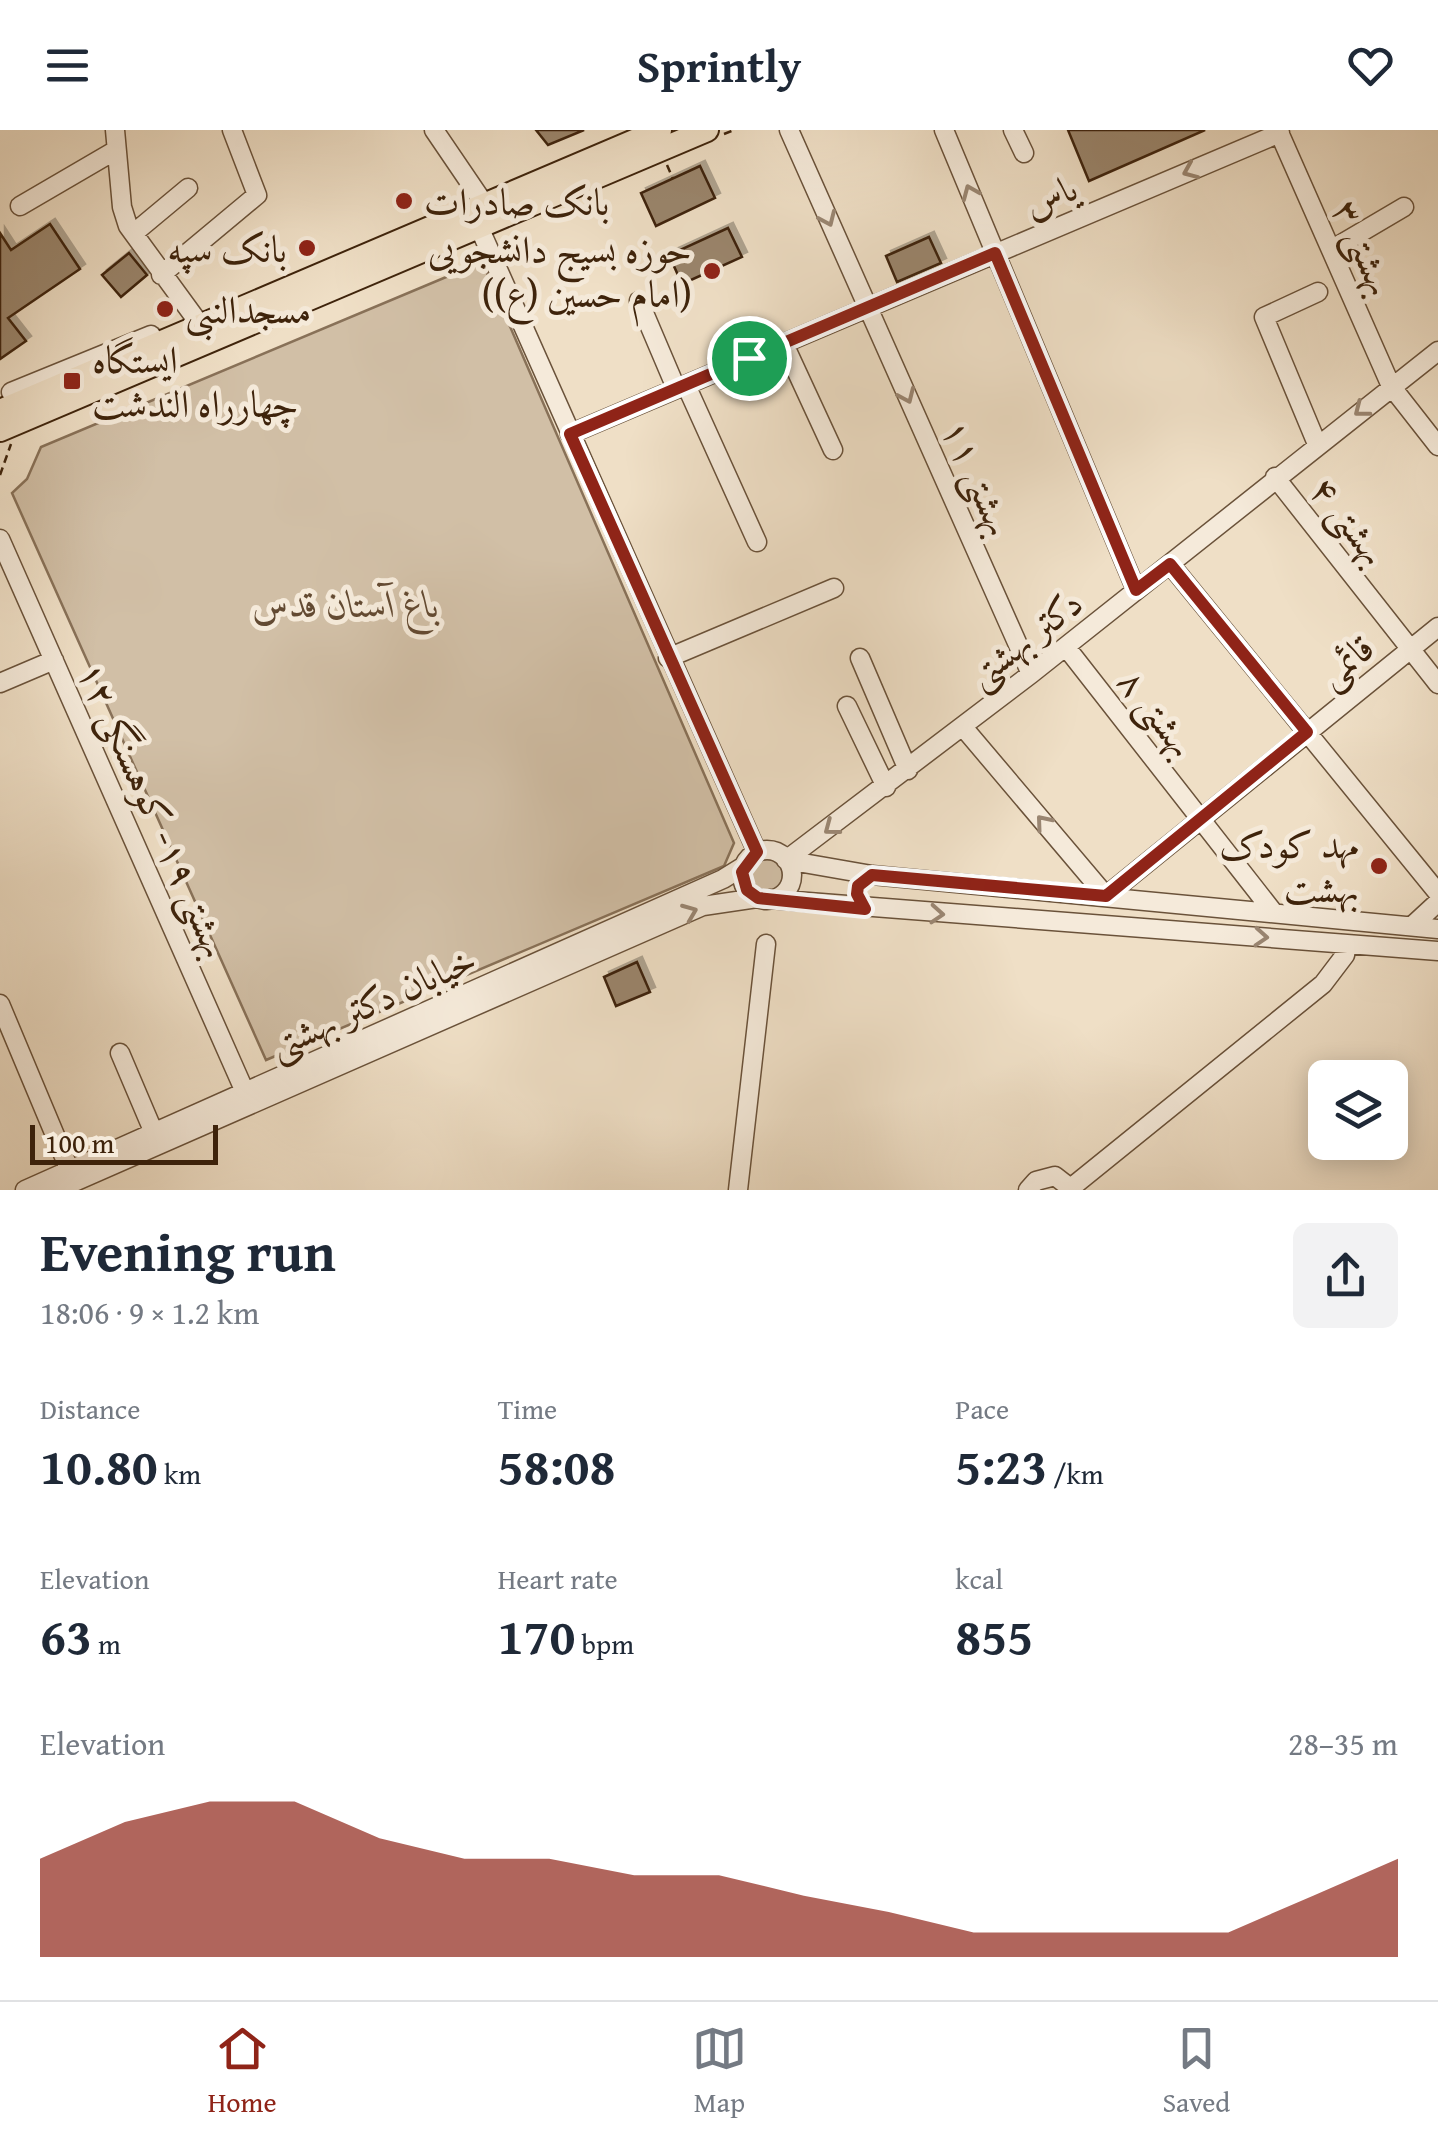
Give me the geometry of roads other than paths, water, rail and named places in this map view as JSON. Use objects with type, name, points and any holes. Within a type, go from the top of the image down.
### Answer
[{"type":"main road","points":[[3,419],[481,211],[613,139],[660,130]]},
{"type":"main road","points":[[3,419],[197,322],[481,211],[707,130]]},
{"type":"street","points":[[115,130],[122,206],[134,234],[161,276],[197,322]]},
{"type":"street","points":[[161,276],[257,194],[232,130]]},
{"type":"street","points":[[434,130],[481,211],[570,434],[668,658],[750,859],[744,884],[764,899],[790,884],[792,872],[786,860]]},
{"type":"street","name":"بهشتی ۱۱","points":[[789,130],[1031,674]]},
{"type":"street","points":[[944,130],[1136,590]]},
{"type":"street","points":[[1013,130],[1024,152]]},
{"type":"street","name":"یاس","points":[[570,434],[1279,132]]},
{"type":"street","name":"بهشتی ۳","points":[[1279,132],[1390,386],[1438,446]]},
{"type":"street","points":[[20,206],[116,150]]},
{"type":"street","points":[[134,234],[188,188]]},
{"type":"street","points":[[1331,250],[1404,207]]},
{"type":"street","points":[[1317,444],[1264,317],[1318,292]]},
{"type":"street","points":[[639,301],[757,542]]},
{"type":"street","points":[[784,344],[833,450]]},
{"type":"street","name":"دکتر بهشتی","points":[[786,860],[1066,647],[1438,351]]},
{"type":"street","name":"بهشتی ۴","points":[[1275,478],[1438,684]]},
{"type":"street","name":"بهشتی ۱۹- کوهسنگی ۱۲","points":[[0,539],[248,1099]]},
{"type":"street","points":[[1170,564],[1438,892]]},
{"type":"street","points":[[668,658],[834,588]]},
{"type":"street","name":"قائمی","points":[[1106,896],[1438,627]]},
{"type":"street","name":"بهشتی ۸","points":[[1066,647],[1274,912]]},
{"type":"street","points":[[860,658],[908,770]]},
{"type":"street","points":[[0,683],[54,660]]},
{"type":"street","points":[[847,706],[886,787]]},
{"type":"street","points":[[963,727],[1106,896]]},
{"type":"street","points":[[750,859],[770,850],[786,860],[872,875],[1438,930]]},
{"type":"street","name":"خیابان دکتر بهشتی","points":[[25,1190],[65,1184],[723,880],[750,859]]},
{"type":"street","points":[[865,909],[857,894],[858,886],[872,875]]},
{"type":"street","name":"خیابان دکتر بهشتی","points":[[65,1184],[154,1133],[248,1099],[703,906],[764,899],[1438,952]]},
{"type":"street","points":[[1412,926],[1438,902]]},
{"type":"street","points":[[738,1190],[766,944]]},
{"type":"street","points":[[1028,1190],[1045,1177],[1064,1180],[1072,1188],[1324,984],[1345,956],[1347,944]]},
{"type":"street","points":[[0,1004],[65,1184]]},
{"type":"street","points":[[120,1053],[154,1133]]},
{"type":"place","name":"بانک صادرات","points":[[404,201]]},
{"type":"place","name":"بانک سپه","points":[[307,248]]},
{"type":"place","name":"حوزه بسیج دانشجویی (امام حسین (ع))","points":[[712,271]]},
{"type":"place","name":"مسجدالنبی","points":[[165,309]]},
{"type":"place","name":"ایستگاه چهارراه الندشت","points":[[72,381]]},
{"type":"place","name":"مهد کودک بهشت","points":[[1379,866]]},
{"type":"park label","name":"باغ آستان قدس","points":[[346,603]]}]
